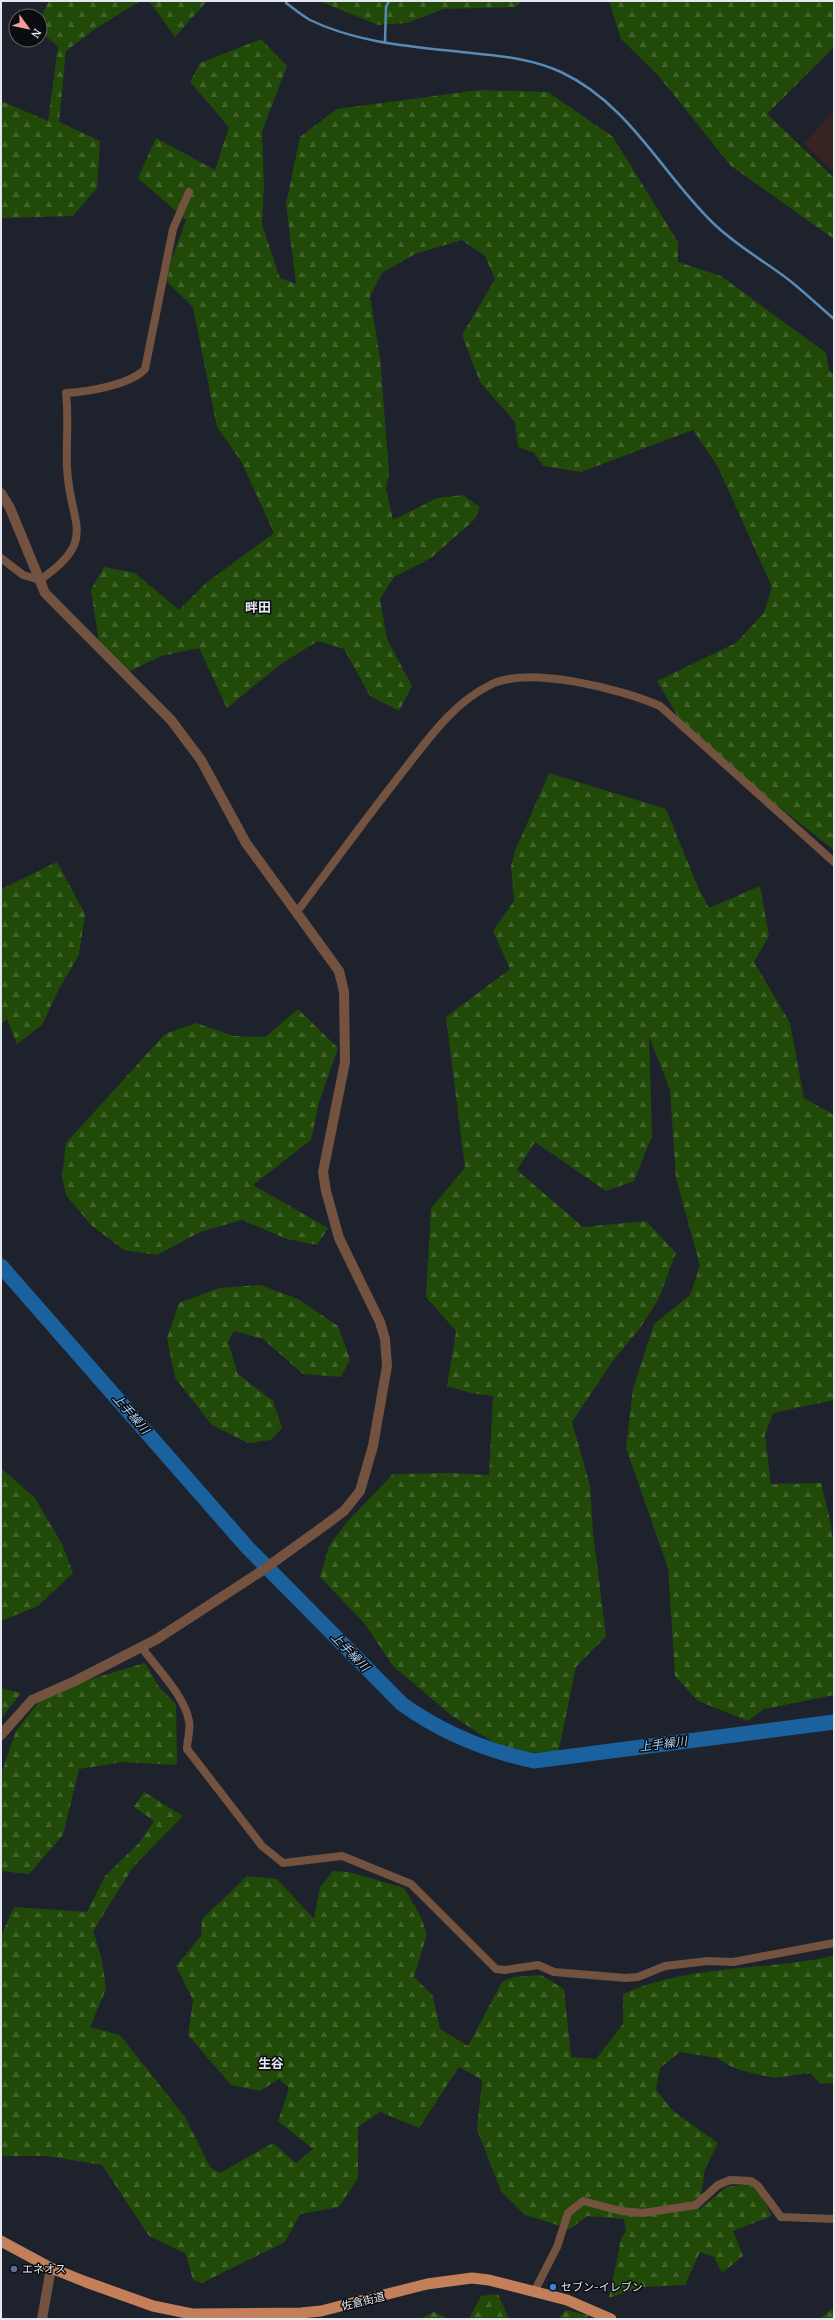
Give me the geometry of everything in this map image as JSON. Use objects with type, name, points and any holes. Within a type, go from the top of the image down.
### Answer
[{"type":"main road","name":"佐倉街道","points":[[1,2241],[51,2268],[120,2294],[173,2311],[209,2315],[302,2316],[427,2284],[472,2278],[489,2280],[567,2300],[611,2319]]},
{"type":"street","points":[[1,558],[23,576],[40,580],[69,557],[77,533],[76,517],[67,468],[69,416],[66,393],[94,391],[123,381],[144,369],[173,229],[188,192]]},
{"type":"street","points":[[1,493],[10,508],[45,593],[56,606],[171,720],[186,739],[201,760],[246,843],[339,971],[342,981],[345,1008],[344,1062],[324,1172],[326,1191],[339,1238],[380,1322],[385,1340],[387,1366],[373,1446],[360,1491],[344,1511],[260,1572],[142,1648],[32,1700],[1,1735]]},
{"type":"street","points":[[296,913],[378,803],[454,710],[492,684],[509,678],[530,677],[588,684],[628,694],[660,706],[834,862]]},
{"type":"street","points":[[142,1648],[185,1706],[190,1723],[187,1738],[187,1749],[262,1846],[273,1857],[283,1863],[342,1856],[412,1884],[496,1969],[504,1970],[538,1965],[554,1972],[626,1978],[638,1977],[665,1966],[708,1961],[733,1962],[834,1943]]},
{"type":"street","points":[[534,2292],[557,2247],[568,2213],[583,2201],[621,2211],[643,2213],[696,2205],[718,2185],[730,2180],[751,2181],[758,2186],[781,2217],[834,2219]]},
{"type":"street","points":[[42,2319],[51,2268]]},
{"type":"shaded area","points":[[834,110],[834,172],[804,144]]},
{"type":"green space","points":[[49,1],[140,1],[92,31],[66,51],[59,122],[100,141],[97,188],[73,216],[1,218],[1,101],[48,121],[58,46],[48,38],[48,8],[46,8]]},
{"type":"green space","points":[[149,1],[207,1],[175,37]]},
{"type":"green space","points":[[319,1],[521,1],[516,7],[443,9],[407,23],[378,25]]},
{"type":"green space","points":[[609,1],[834,1],[834,47],[767,114],[834,178],[834,239],[731,166],[657,74],[621,39]]},
{"type":"green space","points":[[261,39],[287,66],[262,131],[264,186],[262,225],[280,278],[296,284],[286,204],[300,137],[337,109],[479,90],[548,92],[613,137],[678,242],[678,262],[721,276],[826,353],[829,370],[834,375],[834,850],[690,737],[657,681],[736,643],[764,613],[772,587],[718,467],[693,430],[581,472],[543,466],[534,453],[518,447],[515,422],[480,382],[462,335],[495,279],[485,256],[462,240],[415,254],[382,273],[370,296],[380,358],[389,472],[386,489],[393,520],[437,498],[463,495],[480,507],[474,520],[431,558],[394,577],[380,599],[387,639],[412,686],[399,711],[370,696],[344,649],[318,641],[281,664],[227,708],[199,648],[161,656],[130,671],[107,659],[100,649],[91,590],[104,567],[135,573],[179,610],[206,583],[274,533],[241,461],[217,427],[193,307],[167,282],[171,261],[186,220],[138,178],[156,138],[215,170],[229,127],[190,82],[200,63]]},
{"type":"green space","points":[[549,773],[666,809],[698,887],[709,908],[760,886],[769,936],[754,962],[790,1023],[804,1098],[834,1115],[834,1400],[773,1413],[765,1435],[771,1484],[821,1483],[831,1524],[834,1549],[834,1695],[764,1709],[748,1721],[698,1701],[675,1676],[668,1568],[626,1448],[633,1389],[654,1324],[690,1295],[700,1266],[676,1178],[670,1090],[649,1036],[652,1136],[634,1181],[606,1191],[535,1142],[517,1170],[583,1227],[646,1221],[676,1253],[658,1300],[640,1328],[612,1362],[572,1422],[590,1485],[593,1533],[606,1636],[576,1667],[558,1753],[509,1752],[452,1716],[393,1666],[365,1624],[320,1577],[329,1546],[347,1522],[393,1474],[452,1473],[489,1475],[493,1396],[471,1393],[447,1386],[456,1331],[426,1297],[431,1208],[465,1168],[446,1017],[510,969],[493,931],[514,901],[511,866],[515,851]]},
{"type":"green space","points":[[57,862],[85,914],[79,955],[60,987],[42,1025],[17,1044],[7,1019],[1,1024],[1,889]]},
{"type":"green space","points":[[298,1009],[338,1048],[319,1102],[311,1140],[253,1185],[328,1228],[317,1245],[287,1239],[242,1220],[200,1232],[157,1255],[124,1250],[92,1226],[66,1195],[62,1176],[66,1143],[165,1034],[196,1023],[234,1036],[265,1037]]},
{"type":"green space","points":[[260,1285],[298,1299],[338,1326],[350,1359],[341,1377],[303,1374],[263,1339],[234,1331],[228,1342],[238,1374],[273,1401],[282,1428],[271,1440],[248,1443],[212,1425],[175,1378],[167,1338],[179,1303],[219,1288]]},
{"type":"green space","points":[[1,1468],[35,1498],[62,1544],[73,1573],[38,1606],[1,1621]]},
{"type":"green space","points":[[145,1663],[159,1687],[176,1704],[177,1765],[123,1762],[79,1769],[63,1835],[29,1874],[1,1871],[1,1774],[16,1731],[41,1699],[91,1679]]},
{"type":"green space","points":[[1,1688],[21,1693],[1,1719]]},
{"type":"green space","points":[[144,1792],[183,1816],[133,1867],[93,1931],[102,1960],[106,1989],[90,2027],[120,2035],[185,2117],[210,2167],[220,2173],[273,2143],[296,2163],[313,2149],[278,2121],[289,2088],[279,2079],[260,2091],[231,2085],[188,2035],[193,2000],[176,1966],[201,1936],[202,1919],[247,1876],[277,1879],[314,1919],[320,1887],[333,1871],[349,1872],[404,1888],[420,1915],[427,1934],[414,1977],[433,1996],[440,2029],[468,2046],[502,1982],[514,1977],[541,1975],[564,1989],[571,2057],[596,2059],[623,2024],[623,1994],[648,1984],[700,1973],[808,1961],[834,1956],[834,2086],[832,2083],[821,2084],[810,2073],[774,2078],[743,2071],[730,2066],[717,2058],[680,2052],[660,2068],[656,2090],[673,2111],[718,2143],[705,2169],[699,2210],[726,2187],[749,2184],[760,2193],[772,2216],[733,2231],[743,2256],[722,2273],[714,2257],[700,2252],[685,2285],[641,2287],[609,2298],[621,2239],[626,2231],[624,2219],[587,2216],[570,2229],[525,2215],[501,2191],[477,2129],[482,2080],[459,2067],[419,2128],[380,2112],[358,2127],[358,2178],[339,2207],[300,2214],[285,2242],[202,2283],[193,2280],[186,2254],[149,2236],[102,2165],[46,2156],[1,2156],[1,1936],[14,1907],[87,1912],[105,1876],[139,1843],[154,1821],[134,1807]]},
{"type":"green space","points":[[498,2294],[509,2319],[469,2319],[481,2296]]},
{"type":"green space","points":[[831,2309],[834,2311],[834,2319],[820,2319]]},
{"type":"green space","points":[[566,2310],[588,2315],[587,2319],[558,2319]]},
{"type":"green space","points":[[434,2312],[449,2319],[419,2319]]},
{"type":"waterway","points":[[287,1],[286,3],[310,20],[348,34],[389,43],[517,59],[539,64],[561,72],[585,86],[606,102],[625,120],[676,182],[712,222],[740,245],[789,280],[834,319]]},
{"type":"waterway","points":[[385,42],[386,7],[389,1]]},
{"type":"waterway","name":"上手繰川","points":[[1,1266],[247,1547],[402,1704],[432,1723],[482,1746],[534,1761],[834,1722]]},
{"type":"place","name":"エネオス","points":[[14,2269]]},
{"type":"place","name":"セブン-イレブン","points":[[553,2287]]},
{"type":"district","name":"畔田","points":[[258,607]]},
{"type":"district","name":"生谷","points":[[271,2063]]}]
